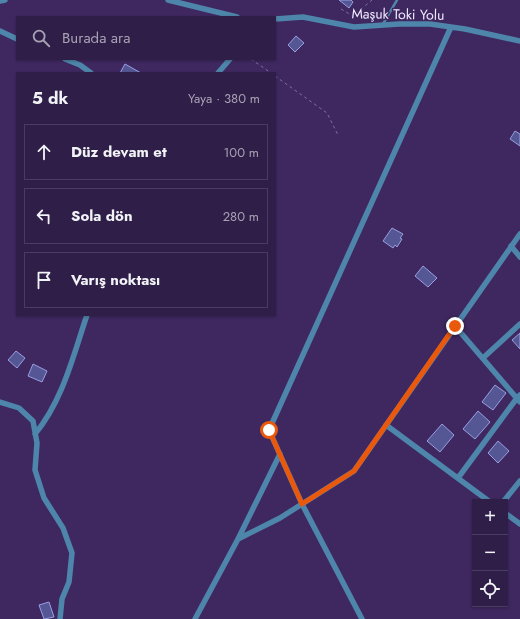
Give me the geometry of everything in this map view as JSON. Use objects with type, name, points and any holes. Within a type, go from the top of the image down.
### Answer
[{"type":"street","points":[[0,1],[5,0]]},
{"type":"street","points":[[168,0],[233,16]]},
{"type":"street","name":"Maşuk Toki Yolu","points":[[276,19],[303,17],[354,27],[430,24],[520,41]]},
{"type":"street","points":[[362,619],[302,504],[269,430],[451,27]]},
{"type":"street","points":[[0,31],[16,39]]},
{"type":"street","points":[[68,60],[80,65],[90,72]]},
{"type":"street","points":[[219,72],[229,60]]},
{"type":"street","points":[[238,539],[280,518],[354,471],[520,234]]},
{"type":"street","points":[[511,246],[520,257]]},
{"type":"street","points":[[35,434],[46,422],[63,387],[87,316]]},
{"type":"street","points":[[483,358],[520,324]]},
{"type":"street","points":[[455,326],[519,398],[458,478]]},
{"type":"street","points":[[0,402],[19,408],[33,421],[37,444],[35,470],[44,498],[62,528],[72,553],[69,582],[62,599],[60,619]]},
{"type":"street","points":[[386,425],[486,499]]},
{"type":"street","points":[[195,619],[238,539],[280,454]]},
{"type":"street","points":[[504,499],[520,480]]},
{"type":"street","points":[[508,515],[520,524]]},
{"type":"lane","points":[[383,25],[397,0]]},
{"type":"path","points":[[341,9],[353,16],[372,0]]},
{"type":"path","points":[[253,60],[270,72]]},
{"type":"path","points":[[276,77],[327,113],[338,135]]},
{"type":"building","points":[[339,0],[351,0],[353,2],[349,8]]},
{"type":"building","points":[[296,36],[304,43],[295,52],[288,45]]},
{"type":"building","points":[[125,64],[139,72],[121,72]]},
{"type":"building","points":[[515,131],[520,134],[520,146],[510,139]]},
{"type":"building","points":[[392,228],[403,234],[397,247],[395,245],[393,248],[383,241]]},
{"type":"building","points":[[423,266],[437,278],[428,287],[415,276]]},
{"type":"building","points":[[520,333],[520,349],[512,340]]},
{"type":"building","points":[[16,351],[25,358],[17,368],[8,360]]},
{"type":"building","points":[[33,364],[47,371],[42,382],[28,376]]},
{"type":"building","points":[[495,385],[506,393],[493,410],[482,402]]},
{"type":"building","points":[[478,411],[490,422],[475,439],[463,429]]},
{"type":"building","points":[[442,424],[454,435],[440,452],[427,441]]},
{"type":"building","points":[[498,441],[509,451],[498,463],[488,453]]},
{"type":"building","points":[[49,602],[54,617],[44,619],[39,605]]},
{"type":"route","points":[[269,430],[302,504],[354,471],[455,326]]}]
